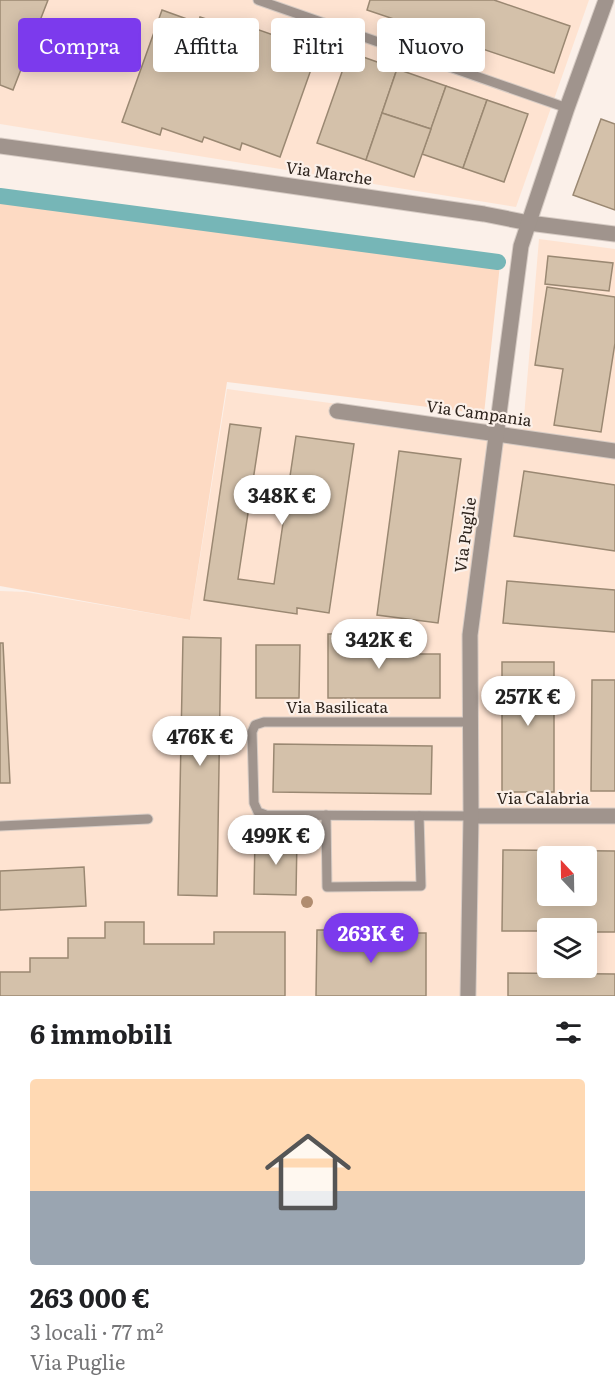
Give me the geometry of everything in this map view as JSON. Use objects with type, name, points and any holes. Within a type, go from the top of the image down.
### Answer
[{"type":"street","name":"Via Puglie","points":[[468,996],[471,816],[470,634],[521,246],[573,89],[606,0]]},
{"type":"street","name":"Via Marche","points":[[0,146],[615,234]]},
{"type":"street","name":"Via Campania","points":[[337,411],[615,451]]},
{"type":"street","name":"Via Calabria","points":[[471,816],[615,816]]},
{"type":"lane","points":[[258,0],[567,108]]},
{"type":"lane","name":"Via Basilicata","points":[[470,722],[276,722],[255,725],[252,732],[254,803],[258,812],[266,815],[471,816]]},
{"type":"lane","points":[[326,815],[327,887],[421,886],[419,816]]},
{"type":"lane","points":[[0,826],[148,819]]},
{"type":"shaded area","points":[[0,0],[589,0],[516,207],[0,124]]},
{"type":"shaded area","points":[[0,197],[500,264],[484,414],[227,382],[190,620],[0,586]]},
{"type":"shaded area","points":[[539,239],[615,249],[615,996],[0,996],[0,591],[26,592],[190,620],[227,389],[523,429]]},
{"type":"building","points":[[0,0],[48,0],[41,18],[18,18],[18,72],[20,72],[13,90],[0,85]]},
{"type":"building","points":[[370,0],[494,0],[570,26],[554,73],[485,50],[485,18],[391,18],[367,10]]},
{"type":"building","points":[[162,10],[184,18],[159,18]]},
{"type":"building","points":[[259,30],[271,34],[271,72],[310,72],[280,157],[242,143],[240,150],[204,137],[202,142],[162,128],[160,135],[122,122],[153,35],[153,72],[259,72]]},
{"type":"building","points":[[365,58],[377,62],[377,72],[396,72],[366,160],[317,143],[342,72],[365,72]]},
{"type":"building","points":[[396,72],[406,72],[446,86],[431,129],[382,113]]},
{"type":"building","points":[[446,86],[487,100],[463,168],[422,154]]},
{"type":"building","points":[[487,100],[528,114],[504,182],[463,168]]},
{"type":"building","points":[[382,113],[431,129],[414,177],[366,160]]},
{"type":"building","points":[[601,119],[615,124],[615,210],[573,195]]},
{"type":"building","points":[[548,256],[613,263],[609,291],[545,284]]},
{"type":"building","points":[[547,287],[615,297],[615,343],[601,432],[554,425],[563,369],[535,365]]},
{"type":"building","points":[[230,424],[261,428],[238,579],[274,584],[296,436],[354,444],[329,613],[297,608],[297,614],[204,600]]},
{"type":"building","points":[[399,451],[461,459],[438,623],[377,615]]},
{"type":"building","points":[[524,471],[615,485],[615,551],[514,536]]},
{"type":"building","points":[[507,581],[615,590],[615,632],[503,623]]},
{"type":"building","points":[[328,634],[382,634],[382,654],[440,654],[440,698],[328,698]]},
{"type":"building","points":[[183,637],[221,638],[217,896],[178,895]]},
{"type":"building","points":[[0,643],[3,643],[10,783],[0,783]]},
{"type":"building","points":[[256,645],[300,645],[299,698],[256,698]]},
{"type":"building","points":[[502,662],[554,662],[554,792],[502,792]]},
{"type":"building","points":[[592,680],[615,680],[615,791],[591,791]]},
{"type":"building","points":[[274,744],[432,746],[431,794],[273,792]]},
{"type":"building","points":[[255,836],[297,837],[296,895],[254,894]]},
{"type":"building","points":[[503,850],[537,850],[537,906],[597,906],[597,851],[615,851],[615,932],[597,932],[597,918],[537,918],[537,931],[502,931]]},
{"type":"building","points":[[84,867],[86,906],[0,910],[0,871]]},
{"type":"building","points":[[105,922],[144,922],[144,944],[214,944],[214,932],[285,932],[285,996],[0,996],[0,972],[30,972],[30,958],[68,958],[68,938],[105,938]]},
{"type":"building","points":[[317,930],[426,933],[426,996],[316,996]]},
{"type":"building","points":[[508,973],[537,973],[537,978],[597,978],[597,974],[615,974],[615,996],[508,996]]},
{"type":"waterway","points":[[0,196],[498,262]]}]
